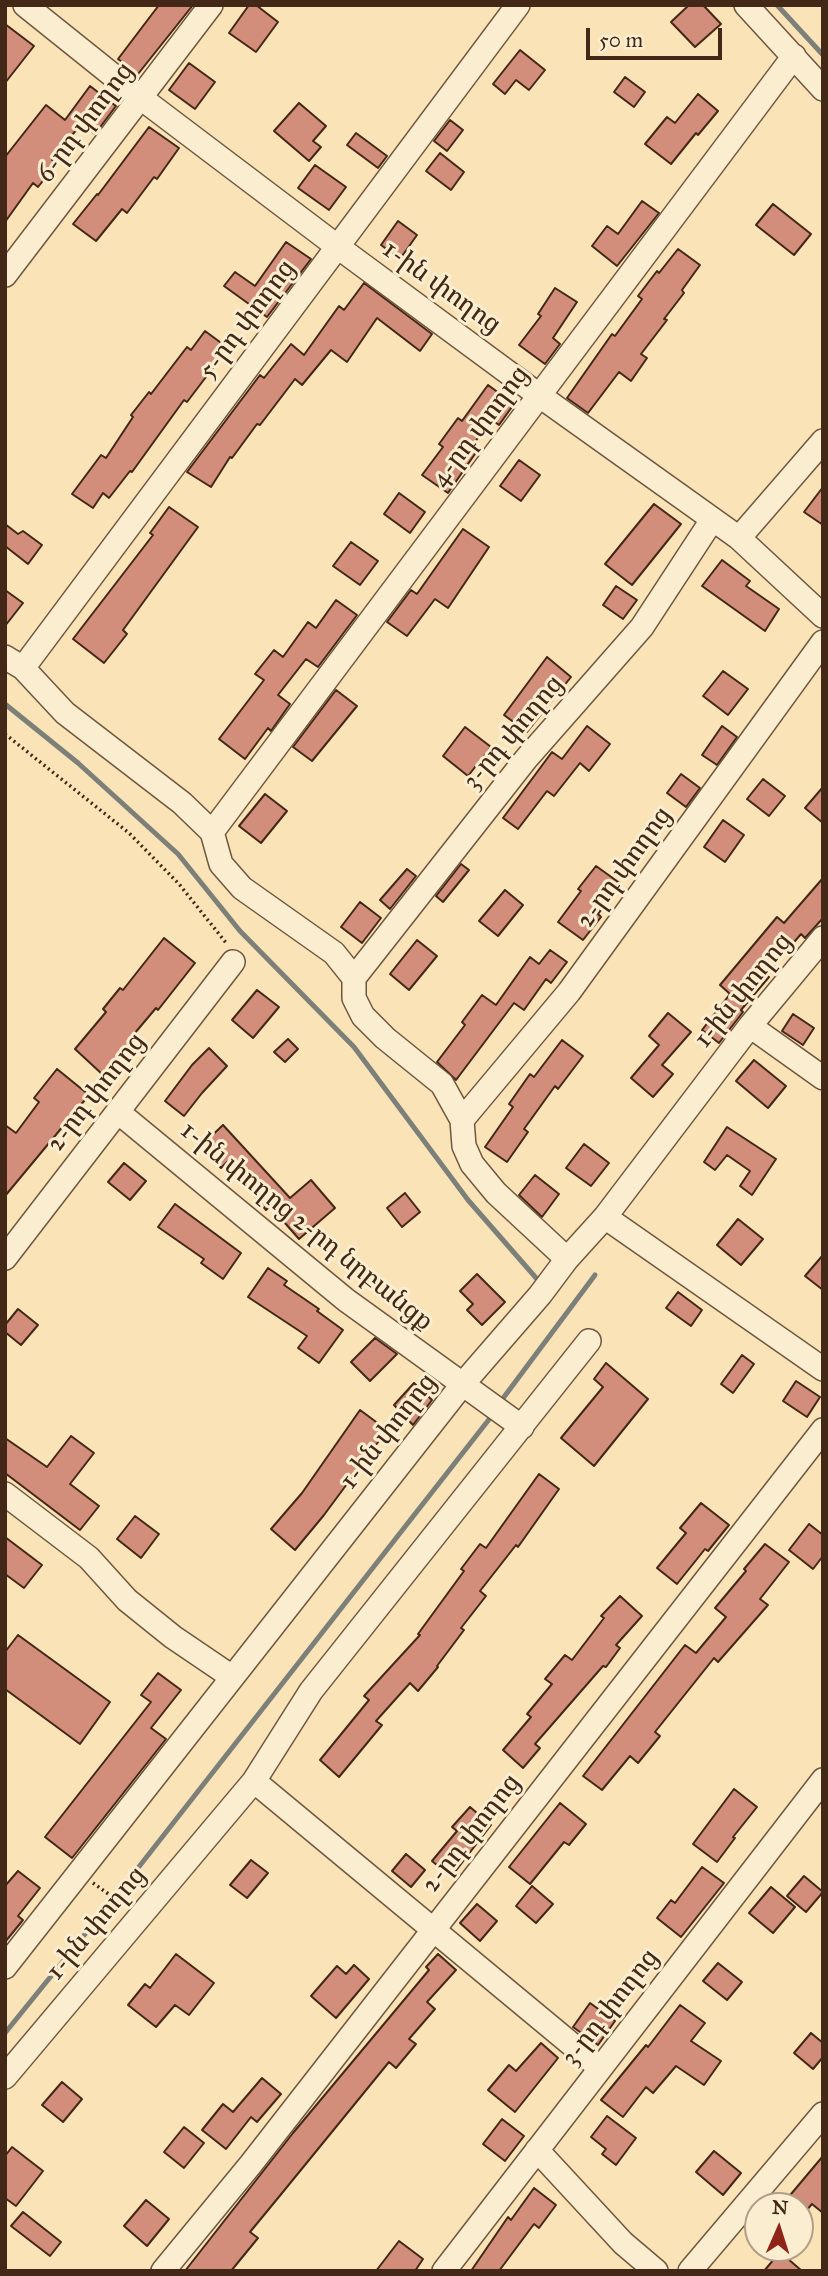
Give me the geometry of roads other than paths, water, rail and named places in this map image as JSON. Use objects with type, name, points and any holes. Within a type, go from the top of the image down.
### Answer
[{"type":"street","name":"1-ին փողոց","points":[[25,5],[141,99],[338,247],[739,538],[823,616]]},
{"type":"street","name":"6-րդ փողոց","points":[[5,275],[211,5]]},
{"type":"street","name":"5-րդ փողոց","points":[[14,663],[338,247],[518,5]]},
{"type":"street","points":[[746,5],[823,89]]},
{"type":"street","name":"4-րդ փողոց","points":[[212,832],[794,56]]},
{"type":"street","points":[[739,538],[823,440]]},
{"type":"street","name":"3-րդ փողոց","points":[[354,978],[526,759],[642,627],[712,520]]},
{"type":"street","name":"2-րդ փողոց","points":[[461,1120],[569,992],[823,642]]},
{"type":"street","points":[[14,663],[65,713],[182,803],[212,832],[222,864],[242,888],[334,953],[354,978],[354,998],[363,1016],[385,1038],[442,1084],[461,1120],[464,1146],[472,1164],[496,1193],[567,1259]]},
{"type":"street","name":"1-ին փողոց","points":[[5,1967],[462,1385],[605,1217],[750,1026],[823,938]]},
{"type":"street","name":"2-րդ փողոց","points":[[5,1258],[233,962]]},
{"type":"street","points":[[750,1026],[823,1078]]},
{"type":"street","name":"1-ին փողոց 2-րդ նրբանցք","points":[[118,1112],[346,1300],[522,1427]]},
{"type":"street","points":[[605,1217],[823,1368]]},
{"type":"street","name":"1-ին փողոց","points":[[5,2077],[254,1781],[312,1691],[589,1341]]},
{"type":"street","name":"2-րդ փողոց","points":[[163,2271],[251,2164],[823,1430]]},
{"type":"street","points":[[5,1494],[89,1558],[127,1600],[173,1637],[232,1677]]},
{"type":"street","name":"3-րդ փողոց","points":[[444,2271],[823,1780]]},
{"type":"street","points":[[254,1781],[600,2068]]},
{"type":"street","points":[[690,2271],[823,2114]]},
{"type":"street","points":[[537,2150],[623,2243],[656,2271]]},
{"type":"waterway","points":[[777,5],[823,55]]},
{"type":"waterway","points":[[5,704],[78,763],[178,854],[240,931],[354,1047],[468,1200],[537,1279]]},
{"type":"waterway","points":[[504,1397],[595,1275]]},
{"type":"waterway","points":[[5,2033],[120,1891],[494,1413]]}]
